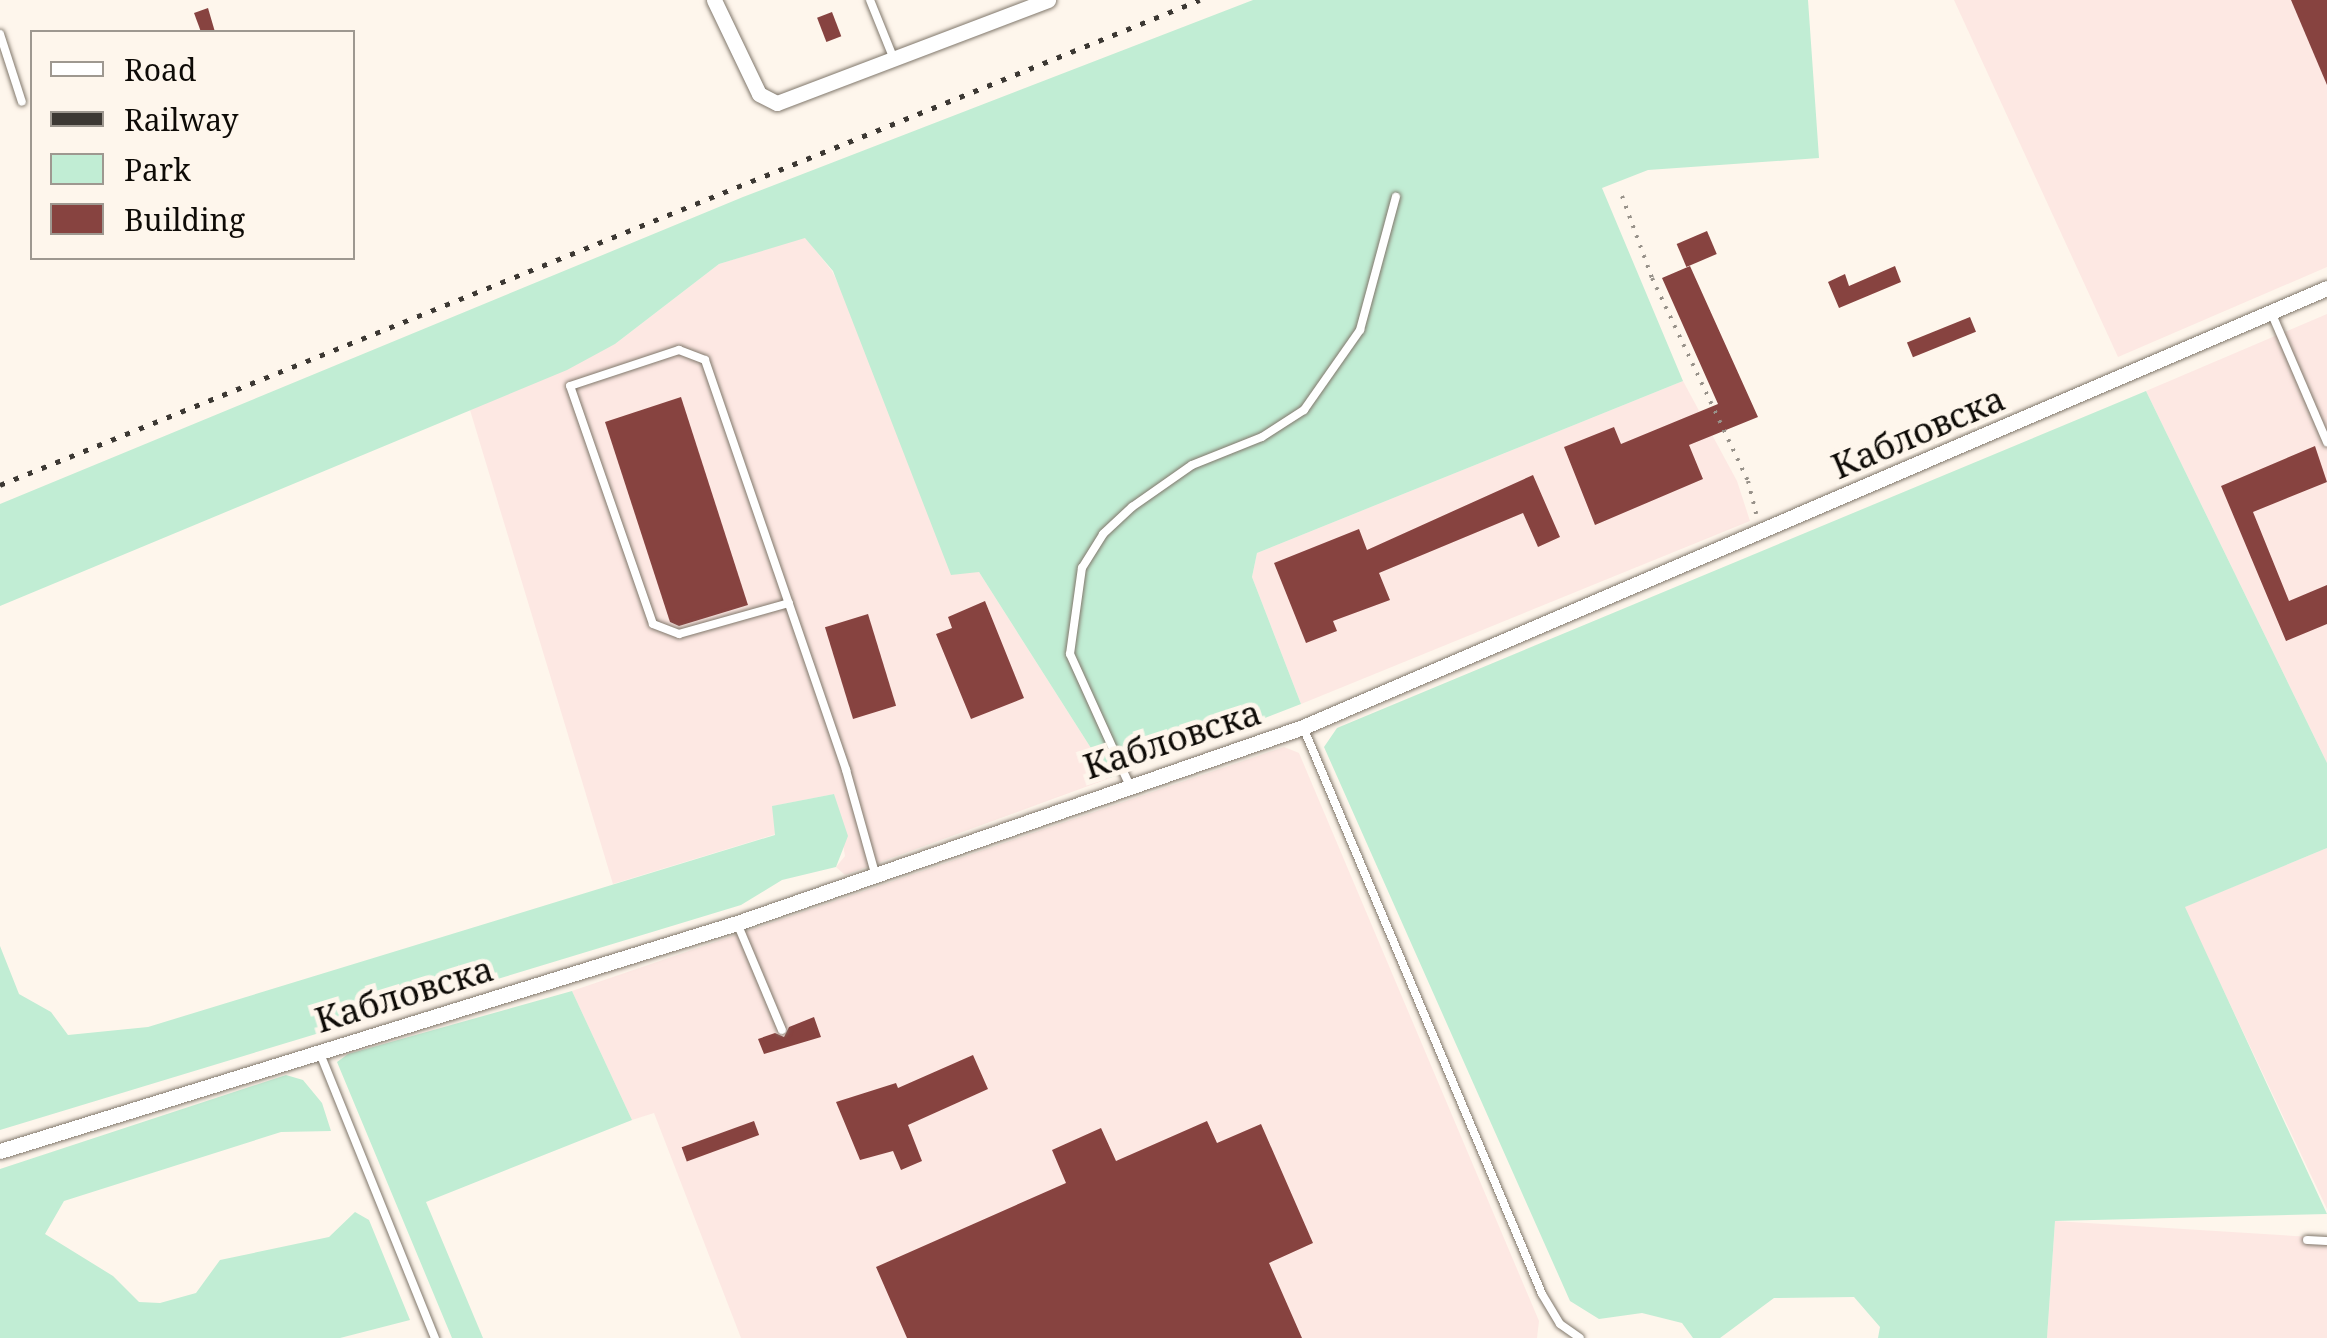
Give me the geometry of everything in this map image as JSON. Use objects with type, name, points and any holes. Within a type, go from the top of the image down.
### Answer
[{"type":"street","points":[[714,0],[759,94],[777,103],[895,62],[1011,7],[1048,0]]},
{"type":"street","name":"Кабловска","points":[[0,1150],[738,923],[1129,784],[1304,727],[2327,288]]},
{"type":"lane","points":[[870,0],[895,62]]},
{"type":"lane","points":[[0,34],[22,102]]},
{"type":"lane","points":[[1129,784],[1070,654],[1082,568],[1103,534],[1132,507],[1192,465],[1262,438],[1304,410],[1360,330],[1396,197]]},
{"type":"lane","points":[[2270,312],[2327,442]]},
{"type":"lane","points":[[789,604],[679,634],[652,624],[570,386],[679,350],[705,360],[789,604],[875,873]]},
{"type":"lane","points":[[1304,727],[1542,1294],[1560,1324],[1580,1338]]},
{"type":"lane","points":[[738,923],[782,1030]]},
{"type":"lane","points":[[319,1051],[436,1338]]},
{"type":"lane","points":[[2307,1240],[2327,1240]]},
{"type":"path","points":[[1622,196],[1652,278],[1748,481],[1761,533]]},
{"type":"shaded area","points":[[1954,0],[2327,0],[2327,267],[2118,357]]},
{"type":"shaded area","points":[[805,237],[832,271],[979,572],[1110,778],[845,875],[836,867],[845,856],[834,794],[773,806],[776,834],[613,884],[470,410],[615,344],[719,264]]},
{"type":"shaded area","points":[[2327,314],[2327,763],[2146,391]]},
{"type":"shaded area","points":[[1683,381],[1737,481],[1750,521],[1301,704],[1252,577],[1257,553]]},
{"type":"shaded area","points":[[1284,747],[1299,753],[1539,1321],[1537,1338],[741,1338],[654,1113],[632,1120],[572,991]]},
{"type":"shaded area","points":[[2327,848],[2327,1209],[2184,907]]},
{"type":"shaded area","points":[[2055,1221],[2327,1238],[2327,1338],[2047,1338]]},
{"type":"green space","points":[[1253,0],[1808,0],[1819,158],[1648,170],[1602,188],[1683,381],[1257,553],[1252,577],[1301,704],[1110,778],[979,572],[951,575],[833,271],[805,238],[719,264],[615,344],[567,370],[0,606],[0,504],[743,197]]},
{"type":"green space","points":[[2146,391],[2327,763],[2327,848],[2185,907],[2327,1214],[2055,1221],[2047,1338],[1878,1338],[1880,1327],[1854,1297],[1774,1298],[1720,1338],[1693,1338],[1682,1323],[1642,1313],[1599,1319],[1570,1301],[1324,747],[1337,728]]},
{"type":"green space","points":[[834,794],[848,836],[836,867],[782,880],[741,905],[0,1130],[0,946],[19,994],[51,1012],[68,1035],[148,1027],[775,835],[772,806]]},
{"type":"green space","points":[[572,991],[632,1120],[426,1202],[483,1338],[452,1338],[337,1062],[348,1054]]},
{"type":"green space","points":[[286,1075],[303,1080],[322,1103],[331,1131],[281,1132],[64,1201],[45,1234],[113,1276],[139,1302],[160,1303],[196,1293],[220,1260],[329,1237],[355,1212],[369,1220],[410,1320],[340,1338],[0,1338],[0,1169]]},
{"type":"building","points":[[2291,0],[2327,0],[2327,85]]},
{"type":"building","points":[[208,8],[214,30],[200,30],[194,13]]},
{"type":"building","points":[[832,12],[841,36],[826,42],[817,18]]},
{"type":"building","points":[[1707,231],[1717,254],[1686,267],[1677,244]]},
{"type":"building","points":[[1690,266],[1758,417],[1689,445],[1703,479],[1595,525],[1564,447],[1614,427],[1621,444],[1718,404],[1662,278]]},
{"type":"building","points":[[1895,266],[1901,282],[1839,308],[1828,282],[1845,274],[1849,286]]},
{"type":"building","points":[[1970,317],[1976,332],[1913,357],[1907,342]]},
{"type":"building","points":[[681,397],[748,605],[679,626],[670,622],[605,422]]},
{"type":"building","points":[[2315,446],[2327,482],[2253,512],[2289,601],[2327,585],[2327,624],[2286,641],[2221,486]]},
{"type":"building","points":[[1533,475],[1560,537],[1538,547],[1523,513],[1379,573],[1390,600],[1333,621],[1337,631],[1306,643],[1274,563],[1359,529],[1367,550]]},
{"type":"building","points":[[985,601],[1024,698],[971,719],[936,634],[952,628],[948,617]]},
{"type":"building","points":[[868,614],[896,706],[853,719],[825,627]]},
{"type":"building","points":[[814,1017],[821,1037],[764,1054],[758,1039],[775,1033],[784,1037],[789,1027]]},
{"type":"building","points":[[973,1055],[988,1089],[908,1125],[922,1161],[901,1170],[893,1151],[860,1160],[836,1102],[896,1083],[898,1088]]},
{"type":"building","points":[[754,1121],[759,1135],[687,1161],[682,1147]]},
{"type":"building","points":[[1207,1121],[1217,1143],[1261,1124],[1313,1243],[1269,1263],[1302,1338],[907,1338],[876,1267],[1066,1183],[1052,1150],[1101,1128],[1116,1161]]},
{"type":"railway","points":[[0,485],[1200,0]]}]
